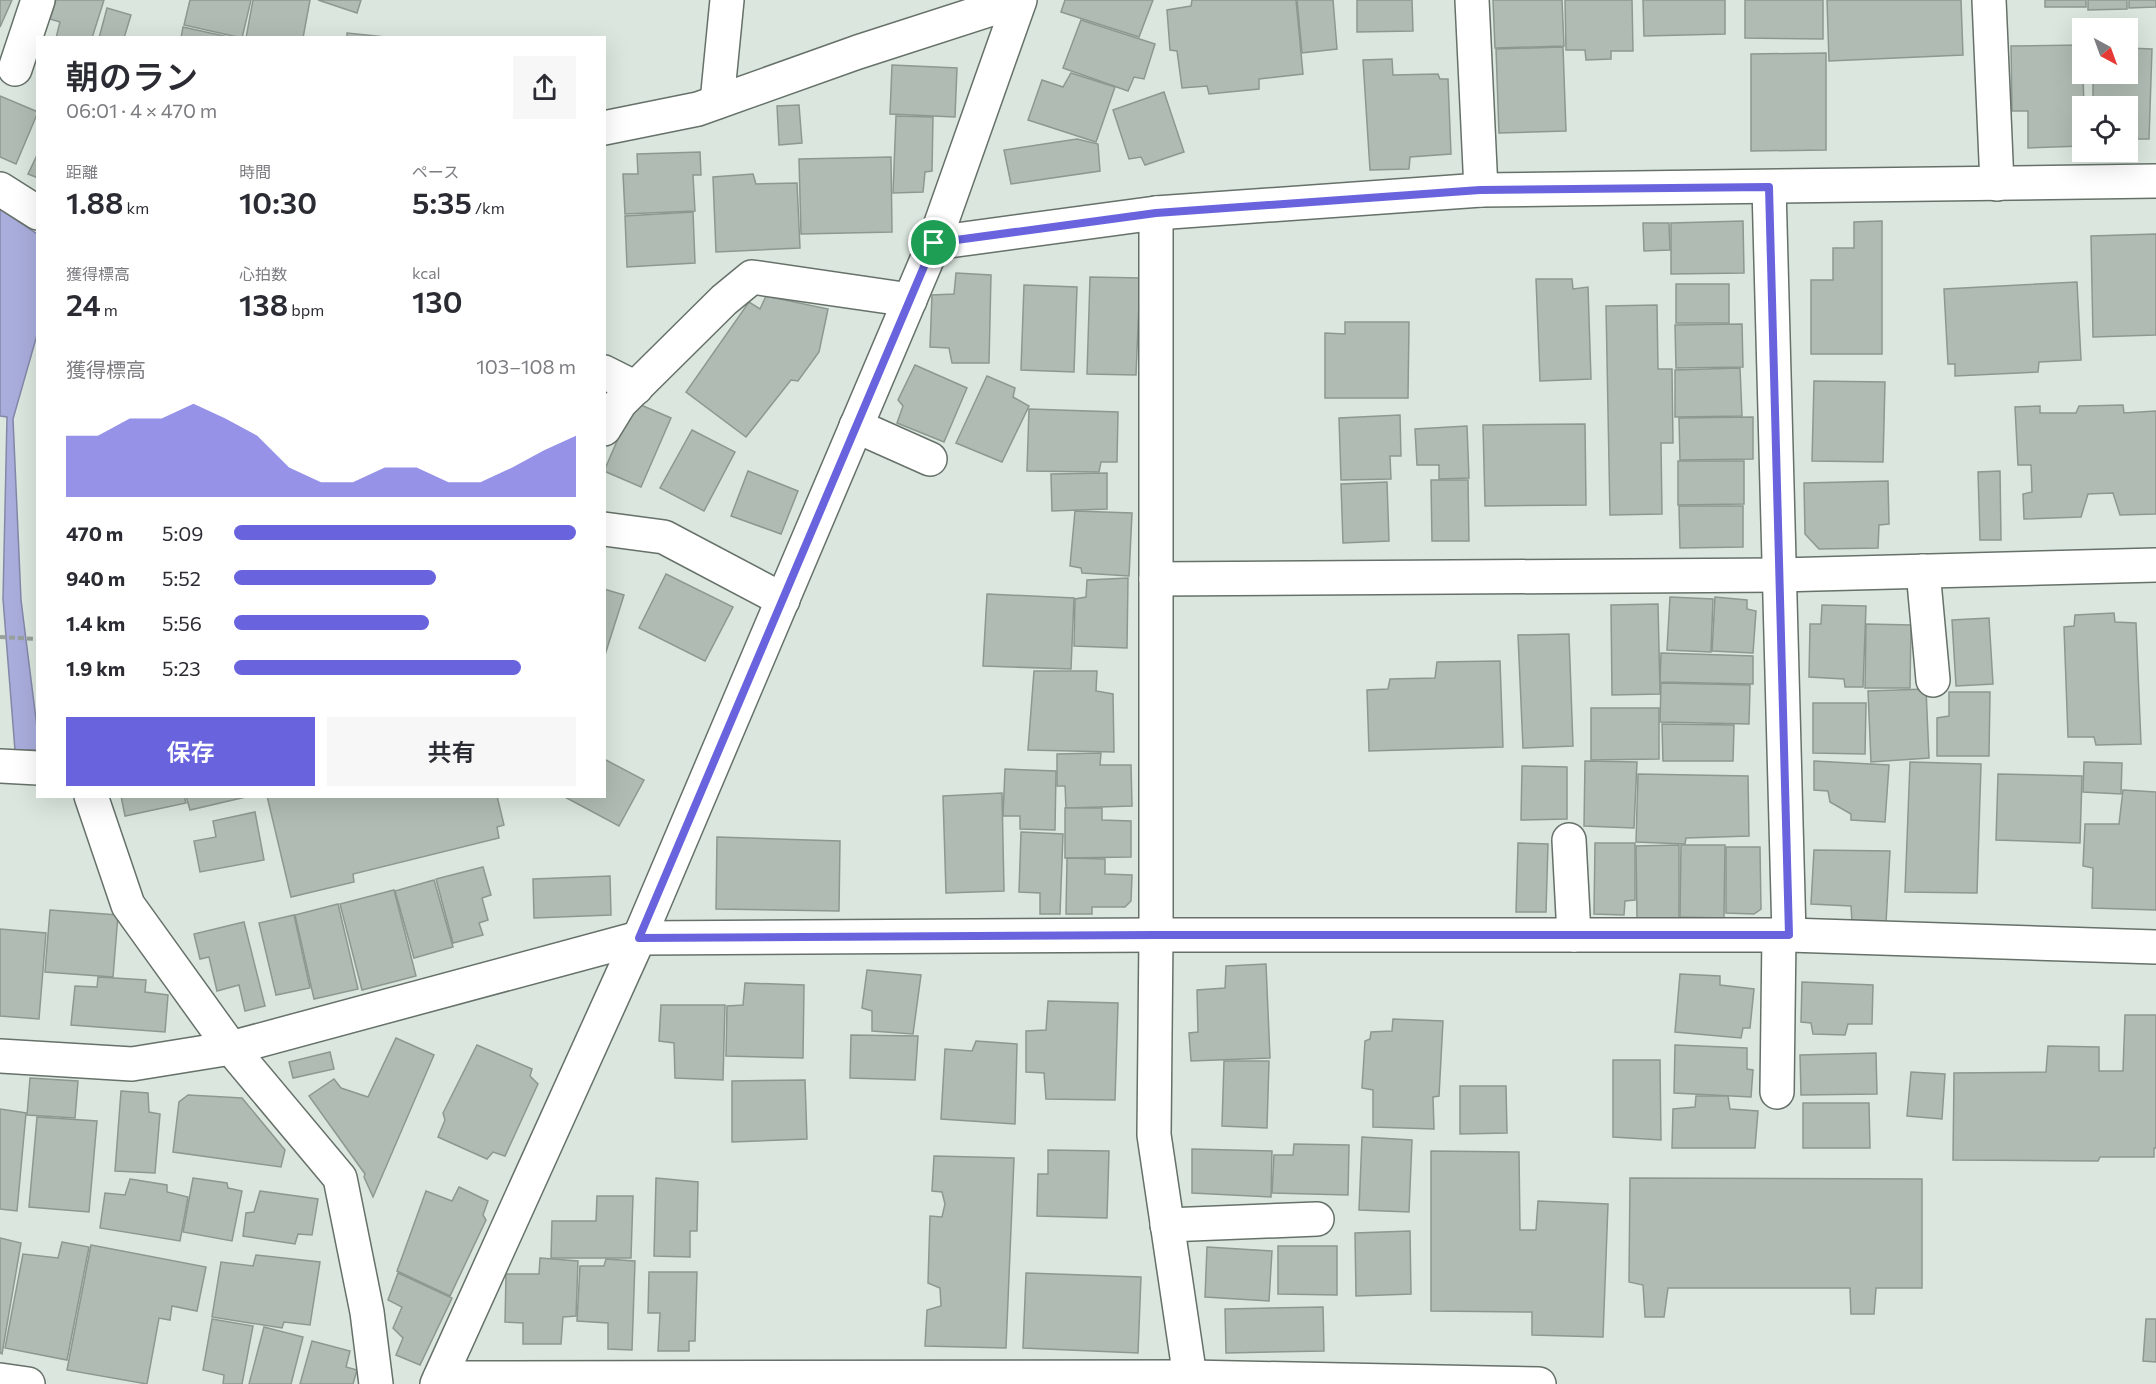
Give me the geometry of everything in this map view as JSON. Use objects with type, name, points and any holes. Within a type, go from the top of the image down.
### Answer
[{"type":"street","points":[[17,70],[39,0]]},
{"type":"street","points":[[717,102],[727,0]]},
{"type":"street","points":[[606,128],[698,109],[858,52],[1019,0]]},
{"type":"street","points":[[1019,0],[934,243],[639,938],[439,1381],[1191,1381],[1539,1384]]},
{"type":"street","points":[[1472,0],[1480,190]]},
{"type":"street","points":[[1989,0],[1997,183]]},
{"type":"street","points":[[934,243],[1156,213],[1480,190],[2156,181]]},
{"type":"street","points":[[1769,187],[1779,575],[1784,935],[1776,1092]]},
{"type":"street","points":[[0,189],[36,212]]},
{"type":"street","points":[[1156,213],[1154,1135],[1191,1381]]},
{"type":"street","points":[[606,426],[620,403],[724,300],[752,277],[910,300]]},
{"type":"street","points":[[606,373],[636,388]]},
{"type":"street","points":[[856,426],[930,459]]},
{"type":"street","points":[[606,529],[664,537],[783,600]]},
{"type":"street","points":[[1156,579],[1779,575],[2156,565]]},
{"type":"street","points":[[1923,571],[1933,680]]},
{"type":"street","points":[[0,766],[36,768]]},
{"type":"street","points":[[92,798],[128,905],[231,1048],[340,1178],[367,1312],[376,1384]]},
{"type":"street","points":[[1569,840],[1574,935]]},
{"type":"street","points":[[0,1056],[132,1064],[231,1048],[639,938],[1784,935],[2156,947]]},
{"type":"street","points":[[1167,1225],[1317,1218]]},
{"type":"street","points":[[0,1380],[28,1384]]},
{"type":"path","points":[[0,637],[36,639]]},
{"type":"water","points":[[0,209],[36,233],[36,338],[13,419],[21,600],[36,719],[36,750],[15,750],[3,599],[7,417],[0,416]]},
{"type":"building","points":[[0,0],[12,0],[0,27]]},
{"type":"building","points":[[56,0],[104,0],[93,36],[56,36],[60,22],[50,19]]},
{"type":"building","points":[[190,0],[251,0],[242,36],[184,25]]},
{"type":"building","points":[[253,0],[310,0],[303,36],[246,36]]},
{"type":"building","points":[[318,0],[361,0],[357,13]]},
{"type":"building","points":[[1065,0],[1153,0],[1139,37],[1061,12]]},
{"type":"building","points":[[1192,0],[1296,0],[1303,74],[1259,79],[1259,89],[1209,94],[1207,86],[1182,88],[1177,51],[1170,50],[1167,10],[1191,6]]},
{"type":"building","points":[[1297,0],[1333,0],[1337,49],[1302,53]]},
{"type":"building","points":[[1357,0],[1412,0],[1413,31],[1357,32]]},
{"type":"building","points":[[1493,0],[1562,0],[1564,46],[1495,48]]},
{"type":"building","points":[[1565,0],[1632,0],[1633,51],[1611,51],[1611,59],[1586,60],[1585,50],[1566,50]]},
{"type":"building","points":[[1643,0],[1725,0],[1725,34],[1644,36]]},
{"type":"building","points":[[1745,0],[1823,0],[1823,39],[1745,38]]},
{"type":"building","points":[[1827,0],[1961,0],[1963,55],[1829,61]]},
{"type":"building","points":[[2045,0],[2086,0],[2086,7],[2045,7]]},
{"type":"building","points":[[2088,0],[2127,0],[2127,9],[2088,10]]},
{"type":"building","points":[[2129,0],[2156,0],[2156,7],[2129,8]]},
{"type":"building","points":[[107,8],[131,15],[125,36],[100,36]]},
{"type":"building","points":[[1081,20],[1155,44],[1144,79],[1134,77],[1128,91],[1063,68]]},
{"type":"building","points":[[183,27],[224,36],[181,36]]},
{"type":"building","points":[[347,33],[376,36],[347,36]]},
{"type":"building","points":[[2072,45],[2072,84],[2083,84],[2084,96],[2072,96],[2072,146],[2028,148],[2028,111],[2012,111],[2011,46]]},
{"type":"building","points":[[1563,47],[1566,131],[1499,133],[1496,49]]},
{"type":"building","points":[[2138,48],[2152,49],[2149,139],[2138,139],[2138,96],[2093,96],[2093,84],[2138,84]]},
{"type":"building","points":[[1826,53],[1826,150],[1751,151],[1751,54]]},
{"type":"building","points":[[1392,59],[1393,75],[1438,74],[1440,79],[1448,79],[1451,154],[1410,157],[1409,169],[1370,170],[1363,60]]},
{"type":"building","points":[[892,65],[957,68],[955,117],[890,114]]},
{"type":"building","points":[[1071,73],[1115,87],[1096,142],[1028,120],[1042,80],[1063,87]]},
{"type":"building","points":[[1164,92],[1184,152],[1145,165],[1141,157],[1129,159],[1113,110]]},
{"type":"building","points":[[0,96],[36,111],[36,117],[16,164],[0,157]]},
{"type":"building","points":[[799,105],[802,143],[779,145],[777,106]]},
{"type":"building","points":[[896,116],[933,117],[932,171],[925,172],[923,192],[893,193]]},
{"type":"building","points":[[1077,139],[1098,144],[1100,171],[1011,184],[1004,150]]},
{"type":"building","points":[[700,152],[701,175],[693,175],[695,211],[625,214],[623,174],[638,174],[637,154]]},
{"type":"building","points":[[36,157],[36,177],[28,174]]},
{"type":"building","points":[[891,157],[892,232],[801,234],[799,159]]},
{"type":"building","points":[[753,174],[756,184],[797,183],[800,248],[716,252],[713,177]]},
{"type":"building","points":[[693,212],[695,263],[627,267],[625,216]]},
{"type":"building","points":[[1743,221],[1744,273],[1671,274],[1671,223]]},
{"type":"building","points":[[1882,221],[1882,354],[1811,354],[1811,280],[1833,280],[1833,248],[1854,248],[1854,222]]},
{"type":"building","points":[[1643,223],[1669,223],[1670,250],[1644,251]]},
{"type":"building","points":[[2156,234],[2156,335],[2093,337],[2091,236]]},
{"type":"building","points":[[956,273],[991,275],[989,363],[952,363],[949,348],[930,347],[932,295],[954,294]]},
{"type":"building","points":[[1090,277],[1140,278],[1136,375],[1087,374]]},
{"type":"building","points":[[1536,279],[1572,279],[1573,289],[1588,287],[1591,379],[1540,381]]},
{"type":"building","points":[[2077,282],[2081,360],[2039,362],[2038,372],[1955,376],[1955,364],[1948,364],[1944,289]]},
{"type":"building","points":[[1676,284],[1729,284],[1729,323],[1676,323]]},
{"type":"building","points":[[1024,285],[1077,287],[1074,372],[1021,370]]},
{"type":"building","points":[[766,296],[828,309],[819,352],[798,381],[791,380],[746,437],[686,392],[749,302],[760,309]]},
{"type":"building","points":[[1657,305],[1658,369],[1672,369],[1673,443],[1661,443],[1662,514],[1610,515],[1606,306]]},
{"type":"building","points":[[1345,322],[1409,322],[1408,398],[1325,398],[1325,333],[1345,334]]},
{"type":"building","points":[[1742,324],[1743,367],[1676,368],[1675,325]]},
{"type":"building","points":[[915,365],[967,388],[944,442],[897,423],[903,406],[898,400]]},
{"type":"building","points":[[1740,368],[1742,416],[1675,417],[1675,370]]},
{"type":"building","points":[[987,376],[1015,388],[1013,397],[1029,406],[1002,462],[956,443]]},
{"type":"building","points":[[1814,381],[1885,382],[1883,462],[1812,461]]},
{"type":"building","points":[[634,402],[671,418],[641,487],[606,472],[606,466]]},
{"type":"building","points":[[2123,405],[2124,413],[2156,411],[2156,514],[2120,515],[2113,493],[2088,494],[2081,517],[2024,519],[2023,494],[2032,492],[2031,465],[2018,465],[2015,407],[2040,406],[2040,413],[2076,413],[2079,406]]},
{"type":"building","points":[[1029,409],[1118,412],[1117,462],[1101,462],[1099,472],[1027,471]]},
{"type":"building","points":[[1400,415],[1401,456],[1390,456],[1391,479],[1341,480],[1339,418]]},
{"type":"building","points":[[1753,417],[1753,459],[1680,460],[1679,418]]},
{"type":"building","points":[[1585,424],[1586,505],[1485,506],[1483,425]]},
{"type":"building","points":[[1467,426],[1469,478],[1439,479],[1439,465],[1417,465],[1415,429]]},
{"type":"building","points":[[692,430],[735,452],[704,511],[660,488]]},
{"type":"building","points":[[1678,461],[1744,461],[1744,504],[1678,505]]},
{"type":"building","points":[[748,471],[798,491],[781,534],[731,516]]},
{"type":"building","points":[[2000,471],[2001,540],[1980,540],[1978,472]]},
{"type":"building","points":[[1107,473],[1107,509],[1052,511],[1051,474]]},
{"type":"building","points":[[1431,480],[1468,480],[1469,541],[1432,541]]},
{"type":"building","points":[[1888,481],[1889,524],[1879,525],[1878,548],[1819,549],[1805,534],[1804,483]]},
{"type":"building","points":[[1387,482],[1389,541],[1343,543],[1341,484]]},
{"type":"building","points":[[1679,506],[1743,506],[1743,547],[1680,548]]},
{"type":"building","points":[[1075,511],[1132,513],[1129,576],[1082,573],[1081,568],[1070,566]]},
{"type":"building","points":[[666,574],[733,607],[705,661],[639,628]]},
{"type":"building","points":[[1128,578],[1127,648],[1074,646],[1075,599],[1086,597],[1087,580]]},
{"type":"building","points":[[606,590],[624,595],[606,652]]},
{"type":"building","points":[[987,594],[1074,598],[1071,669],[983,666]]},
{"type":"building","points":[[1670,597],[1713,599],[1711,652],[1667,650]]},
{"type":"building","points":[[1715,597],[1747,600],[1747,609],[1756,611],[1753,653],[1712,651]]},
{"type":"building","points":[[1658,604],[1660,694],[1612,695],[1611,605]]},
{"type":"building","points":[[1822,605],[1866,606],[1863,687],[1845,687],[1844,679],[1809,677],[1810,624],[1821,624]]},
{"type":"building","points":[[2114,613],[2115,622],[2136,623],[2141,744],[2096,745],[2094,737],[2068,737],[2064,627],[2074,626],[2075,615]]},
{"type":"building","points":[[1989,618],[1993,684],[1956,686],[1952,620]]},
{"type":"building","points":[[1866,624],[1911,625],[1910,688],[1865,688]]},
{"type":"building","points":[[1569,634],[1573,746],[1523,748],[1518,635]]},
{"type":"building","points":[[1661,653],[1753,656],[1753,684],[1660,682]]},
{"type":"building","points":[[1500,661],[1503,747],[1369,751],[1367,690],[1388,689],[1390,679],[1435,678],[1437,662]]},
{"type":"building","points":[[1034,671],[1097,671],[1096,691],[1113,694],[1114,752],[1028,750]]},
{"type":"building","points":[[1661,683],[1750,685],[1749,724],[1660,722]]},
{"type":"building","points":[[1926,689],[1929,758],[1871,762],[1868,691]]},
{"type":"building","points":[[1949,692],[1990,692],[1989,756],[1937,756],[1937,718],[1949,716]]},
{"type":"building","points":[[1813,703],[1866,703],[1865,754],[1813,753]]},
{"type":"building","points":[[1591,708],[1659,708],[1659,759],[1591,760]]},
{"type":"building","points":[[1662,724],[1734,725],[1733,761],[1663,761]]},
{"type":"building","points":[[1101,753],[1100,765],[1131,765],[1132,806],[1066,808],[1065,786],[1057,786],[1057,754]]},
{"type":"building","points":[[606,760],[644,780],[619,826],[567,798],[606,798]]},
{"type":"building","points":[[1585,761],[1637,762],[1634,828],[1584,826]]},
{"type":"building","points":[[1814,761],[1889,765],[1885,822],[1851,820],[1851,814],[1830,802],[1828,791],[1814,790]]},
{"type":"building","points":[[1910,762],[1981,764],[1977,893],[1905,892]]},
{"type":"building","points":[[2084,762],[2122,763],[2121,794],[2083,792]]},
{"type":"building","points":[[1522,766],[1567,767],[1567,819],[1521,820]]},
{"type":"building","points":[[1005,769],[1056,771],[1055,830],[1020,829],[1020,816],[1003,816]]},
{"type":"building","points":[[1638,774],[1748,776],[1749,836],[1686,838],[1685,844],[1636,842]]},
{"type":"building","points":[[1998,774],[2082,776],[2080,843],[1996,840]]},
{"type":"building","points":[[2123,790],[2156,792],[2156,910],[2092,908],[2093,868],[2083,866],[2085,824],[2119,824]]},
{"type":"building","points":[[1002,793],[1004,891],[946,893],[943,796]]},
{"type":"building","points":[[121,798],[185,798],[186,803],[125,816]]},
{"type":"building","points":[[187,798],[241,798],[190,810]]},
{"type":"building","points":[[267,798],[497,798],[504,825],[497,827],[499,838],[353,874],[354,882],[291,897]]},
{"type":"building","points":[[1065,808],[1102,808],[1102,820],[1131,821],[1131,857],[1065,858]]},
{"type":"building","points":[[255,812],[264,860],[200,872],[194,841],[216,837],[213,821]]},
{"type":"building","points":[[1021,832],[1063,834],[1060,914],[1040,914],[1040,893],[1019,892]]},
{"type":"building","points":[[717,837],[840,841],[839,911],[716,909]]},
{"type":"building","points":[[1518,843],[1548,844],[1546,912],[1516,912]]},
{"type":"building","points":[[1595,843],[1635,843],[1635,900],[1625,901],[1624,915],[1594,914]]},
{"type":"building","points":[[1679,845],[1679,918],[1637,918],[1636,846]]},
{"type":"building","points":[[1681,845],[1725,845],[1724,918],[1680,917]]},
{"type":"building","points":[[1726,847],[1760,847],[1761,909],[1754,914],[1726,913]]},
{"type":"building","points":[[1814,850],[1890,851],[1886,923],[1852,922],[1851,906],[1811,904]]},
{"type":"building","points":[[1067,858],[1105,859],[1105,874],[1132,875],[1131,901],[1125,907],[1092,907],[1092,914],[1066,914]]},
{"type":"building","points":[[483,867],[491,895],[482,898],[488,920],[479,923],[483,935],[453,943],[436,879]]},
{"type":"building","points":[[610,876],[611,915],[534,918],[533,879]]},
{"type":"building","points":[[434,880],[453,947],[414,958],[395,891]]},
{"type":"building","points":[[394,890],[416,976],[362,990],[340,904]]},
{"type":"building","points":[[338,904],[358,989],[314,999],[295,915]]},
{"type":"building","points":[[50,910],[118,915],[113,977],[45,972]]},
{"type":"building","points":[[294,915],[310,988],[276,995],[259,923]]},
{"type":"building","points":[[244,922],[265,1006],[245,1011],[239,985],[217,991],[209,957],[200,959],[194,934]]},
{"type":"building","points":[[0,929],[46,933],[39,1019],[0,1016]]},
{"type":"building","points":[[1266,964],[1270,1058],[1191,1061],[1189,1033],[1198,1032],[1197,990],[1225,988],[1226,966]]},
{"type":"building","points":[[867,970],[921,975],[913,1034],[872,1031],[872,1011],[862,1008]]},
{"type":"building","points":[[1680,974],[1720,976],[1720,985],[1754,989],[1750,1028],[1743,1028],[1741,1038],[1675,1032]]},
{"type":"building","points":[[98,977],[146,980],[145,992],[168,995],[165,1032],[71,1025],[75,986],[97,987]]},
{"type":"building","points":[[1802,982],[1873,985],[1872,1024],[1848,1024],[1845,1035],[1813,1034],[1811,1023],[1801,1022]]},
{"type":"building","points":[[745,983],[804,985],[803,1058],[726,1056],[727,1006],[743,1005]]},
{"type":"building","points":[[1048,1001],[1118,1003],[1115,1100],[1046,1099],[1044,1073],[1026,1072],[1026,1031],[1046,1030]]},
{"type":"building","points":[[661,1005],[725,1005],[723,1080],[675,1078],[674,1043],[659,1041]]},
{"type":"building","points":[[2125,1015],[2156,1015],[2156,1148],[2154,1148],[2154,1157],[2100,1157],[2098,1161],[1953,1160],[1954,1073],[2046,1072],[2048,1046],[2099,1047],[2099,1071],[2123,1071]]},
{"type":"building","points":[[1393,1019],[1443,1021],[1439,1096],[1433,1097],[1434,1129],[1373,1127],[1373,1090],[1362,1088],[1365,1041],[1370,1039],[1371,1032],[1392,1031]]},
{"type":"building","points":[[851,1035],[918,1036],[915,1080],[850,1078]]},
{"type":"building","points":[[396,1038],[434,1055],[373,1197],[364,1177],[365,1174],[309,1096],[334,1079],[341,1088],[368,1097]]},
{"type":"building","points":[[976,1041],[1017,1044],[1015,1124],[941,1119],[945,1049],[972,1051]]},
{"type":"building","points":[[477,1045],[532,1069],[530,1076],[538,1084],[505,1156],[493,1152],[487,1159],[438,1137],[445,1120],[443,1113]]},
{"type":"building","points":[[1675,1045],[1747,1048],[1747,1069],[1753,1070],[1751,1097],[1674,1093]]},
{"type":"building","points":[[330,1052],[334,1069],[293,1078],[289,1062]]},
{"type":"building","points":[[1876,1053],[1877,1094],[1801,1095],[1800,1055]]},
{"type":"building","points":[[1613,1060],[1660,1060],[1661,1140],[1613,1137]]},
{"type":"building","points":[[1224,1061],[1269,1061],[1267,1128],[1222,1126]]},
{"type":"building","points":[[1911,1072],[1945,1074],[1942,1119],[1907,1116]]},
{"type":"building","points":[[30,1078],[78,1081],[75,1118],[27,1115]]},
{"type":"building","points":[[805,1080],[807,1139],[732,1142],[732,1081]]},
{"type":"building","points":[[1460,1086],[1506,1086],[1507,1133],[1460,1134]]},
{"type":"building","points":[[121,1091],[148,1093],[149,1112],[160,1114],[155,1173],[115,1171]]},
{"type":"building","points":[[188,1095],[242,1098],[285,1150],[281,1167],[173,1152],[179,1102]]},
{"type":"building","points":[[1696,1096],[1728,1096],[1730,1109],[1758,1111],[1755,1148],[1672,1148],[1673,1109],[1695,1107]]},
{"type":"building","points":[[1803,1103],[1869,1103],[1870,1148],[1803,1148]]},
{"type":"building","points":[[0,1109],[26,1113],[17,1211],[0,1209]]},
{"type":"building","points":[[37,1117],[97,1121],[89,1212],[29,1207]]},
{"type":"building","points":[[1362,1137],[1412,1140],[1409,1212],[1359,1210]]},
{"type":"building","points":[[1294,1144],[1349,1145],[1348,1195],[1272,1193],[1274,1155],[1293,1155]]},
{"type":"building","points":[[1192,1149],[1272,1151],[1271,1197],[1192,1193]]},
{"type":"building","points":[[1048,1150],[1109,1151],[1107,1218],[1037,1216],[1038,1174],[1048,1174]]},
{"type":"building","points":[[1431,1151],[1519,1152],[1520,1230],[1536,1230],[1538,1201],[1608,1204],[1603,1337],[1532,1335],[1532,1312],[1431,1311]]},
{"type":"building","points":[[934,1156],[1014,1158],[1006,1348],[925,1346],[927,1310],[941,1306],[940,1288],[928,1283],[930,1216],[942,1217],[945,1204],[942,1192],[932,1191]]},
{"type":"building","points":[[193,1178],[227,1183],[228,1188],[242,1191],[232,1241],[183,1232]]},
{"type":"building","points":[[656,1178],[698,1182],[697,1231],[690,1231],[690,1257],[654,1256]]},
{"type":"building","points":[[1630,1178],[1922,1179],[1922,1288],[1876,1288],[1874,1314],[1851,1314],[1850,1288],[1668,1288],[1664,1317],[1645,1317],[1643,1285],[1629,1282]]},
{"type":"building","points":[[130,1179],[167,1185],[167,1192],[188,1197],[180,1241],[100,1228],[105,1193],[125,1195]]},
{"type":"building","points":[[459,1187],[488,1201],[483,1215],[486,1220],[450,1296],[397,1271],[426,1191],[452,1201]]},
{"type":"building","points":[[260,1191],[318,1199],[312,1235],[298,1234],[295,1244],[243,1236],[246,1213],[254,1212]]},
{"type":"building","points":[[597,1196],[633,1196],[631,1258],[551,1258],[552,1221],[596,1221]]},
{"type":"building","points":[[1410,1231],[1411,1294],[1356,1296],[1355,1233]]},
{"type":"building","points":[[0,1238],[21,1243],[2,1354],[0,1353]]},
{"type":"building","points":[[62,1242],[89,1247],[67,1360],[5,1348],[23,1254],[58,1258]]},
{"type":"building","points":[[91,1245],[206,1267],[197,1311],[172,1306],[170,1320],[159,1318],[147,1384],[67,1370]]},
{"type":"building","points":[[1278,1246],[1337,1246],[1337,1295],[1278,1294]]},
{"type":"building","points":[[1207,1247],[1272,1251],[1269,1301],[1205,1297]]},
{"type":"building","points":[[256,1255],[320,1262],[310,1325],[284,1322],[282,1328],[212,1317],[221,1262],[253,1266]]},
{"type":"building","points":[[540,1258],[578,1261],[576,1316],[563,1317],[561,1344],[523,1344],[523,1323],[505,1322],[506,1274],[539,1274]]},
{"type":"building","points":[[606,1259],[635,1261],[632,1350],[608,1349],[608,1323],[577,1321],[580,1266],[604,1266]]},
{"type":"building","points":[[649,1272],[697,1272],[695,1341],[689,1341],[689,1351],[658,1351],[660,1313],[648,1313]]},
{"type":"building","points":[[398,1273],[452,1298],[420,1365],[396,1355],[403,1338],[393,1328],[402,1307],[388,1300]]},
{"type":"building","points":[[1026,1273],[1141,1277],[1138,1353],[1023,1348]]},
{"type":"building","points":[[1323,1307],[1324,1351],[1226,1353],[1225,1309]]},
{"type":"building","points":[[212,1319],[253,1326],[242,1384],[223,1384],[224,1375],[203,1370]]},
{"type":"building","points":[[2146,1319],[2156,1319],[2156,1362],[2143,1361]]},
{"type":"building","points":[[264,1327],[303,1337],[291,1384],[249,1384]]},
{"type":"building","points":[[312,1341],[350,1351],[346,1367],[357,1370],[353,1384],[300,1384]]},
{"type":"route","points":[[1769,187],[1789,935],[639,938],[934,243],[1156,213],[1480,190],[1769,187]]}]
